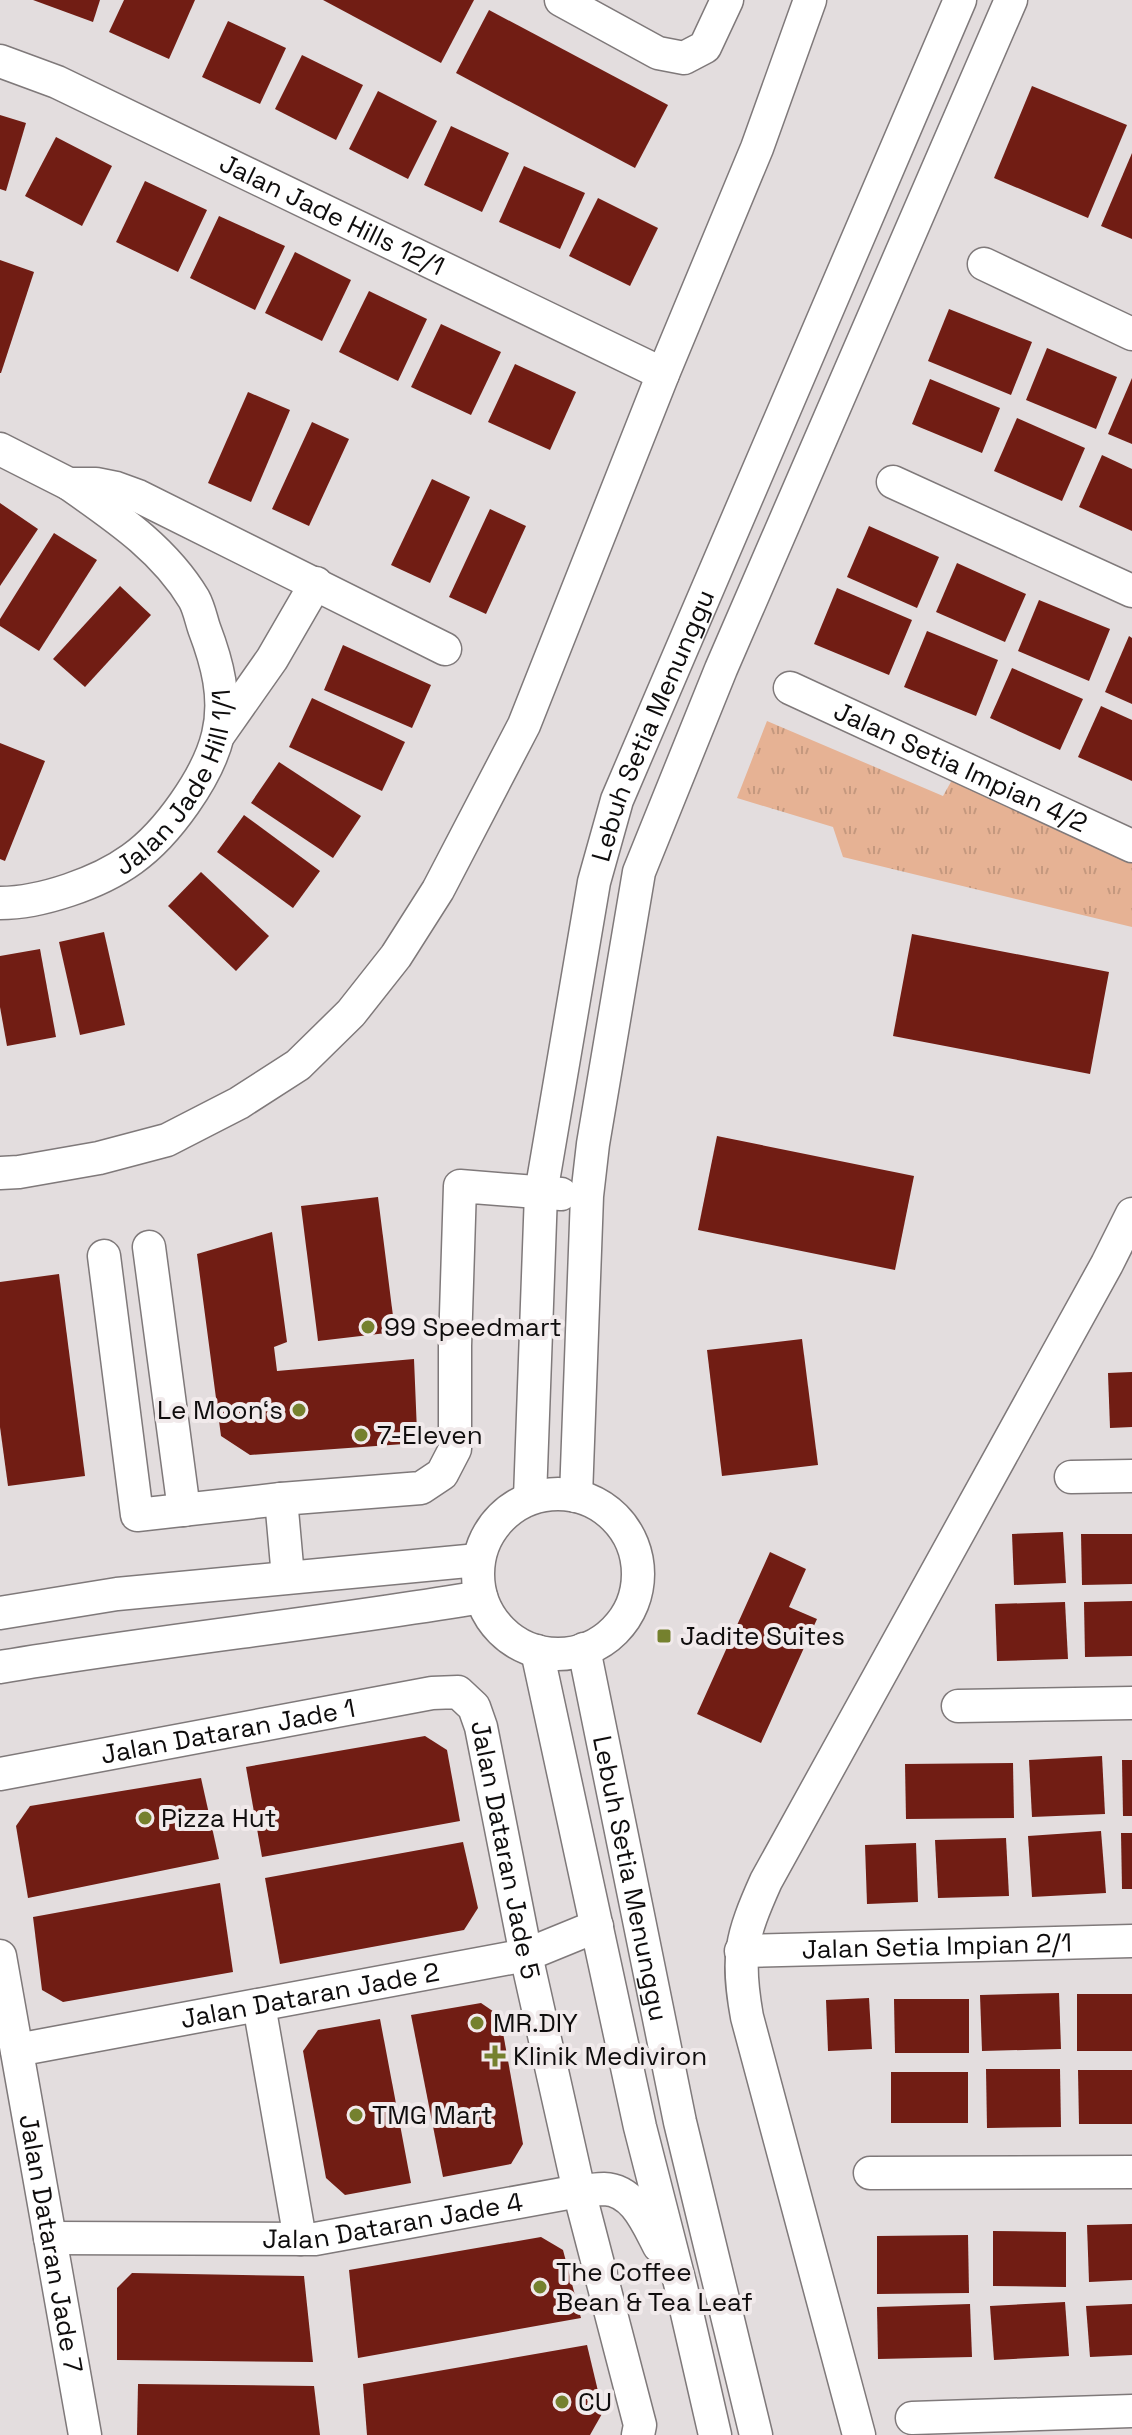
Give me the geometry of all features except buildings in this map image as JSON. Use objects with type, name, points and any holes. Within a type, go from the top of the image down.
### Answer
[{"type":"street","points":[[561,0],[658,53],[684,58],[705,47],[727,0]]},
{"type":"street","points":[[0,1173],[99,1158],[167,1140],[239,1103],[298,1065],[351,1013],[396,956],[438,890],[524,725],[663,374],[757,148],[810,0]]},
{"type":"street","name":"Lebuh Setia Menunggu","points":[[576,1496],[587,1196],[639,872],[721,669],[1011,0]]},
{"type":"street","points":[[957,8],[993,38]]},
{"type":"street","name":"Lebuh Setia Menunggu","points":[[530,1498],[541,1193],[594,882],[617,800],[957,8]]},
{"type":"street","name":"Jalan Jade Hills 12/1","points":[[0,61],[57,82],[663,374]]},
{"type":"street","points":[[984,264],[1132,334]]},
{"type":"street","name":"Jalan Jade Hill 1/1","points":[[0,449],[69,484],[122,520],[165,560],[195,601],[215,659],[222,700],[218,736],[205,767],[186,800],[161,831],[132,859],[95,879],[55,894],[0,903]]},
{"type":"street","points":[[893,482],[1132,591]]},
{"type":"street","points":[[69,484],[106,486],[138,496],[445,649]]},
{"type":"street","points":[[218,736],[272,659],[316,583]]},
{"type":"street","name":"Jalan Setia Impian 4/2","points":[[790,688],[1132,846]]},
{"type":"street","points":[[104,1256],[137,1515],[421,1488],[442,1474],[455,1449],[460,1186],[587,1196]]},
{"type":"street","points":[[859,2435],[747,2017],[741,1951],[749,1919],[766,1881],[1132,1214]]},
{"type":"street","points":[[149,1247],[184,1510]]},
{"type":"street","points":[[1071,1477],[1132,1476]]},
{"type":"street","points":[[553,1493],[576,1496],[597,1504],[615,1518],[628,1536],[636,1557],[638,1571],[632,1605],[620,1624],[604,1639],[584,1649],[561,1654],[537,1651],[513,1640],[493,1621],[481,1597],[477,1579],[478,1560],[485,1539],[496,1522],[511,1508],[530,1498],[553,1493]]},
{"type":"street","points":[[281,1499],[288,1577]]},
{"type":"street","points":[[0,1613],[117,1594],[478,1560]]},
{"type":"street","points":[[117,1594],[121,1647]]},
{"type":"street","points":[[0,1667],[121,1647],[369,1616],[481,1597]]},
{"type":"street","name":"Lebuh Setia Menunggu","points":[[584,1649],[680,2122],[756,2435]]},
{"type":"street","name":"Lebuh Setia Menunggu","points":[[537,1651],[640,2127],[715,2435]]},
{"type":"street","name":"Jalan Dataran Jade 1","points":[[0,1774],[432,1693],[458,1692]]},
{"type":"street","name":"Jalan Dataran Jade 5","points":[[458,1692],[474,1707],[481,1727],[526,1955],[579,2191],[640,2425],[638,2435]]},
{"type":"street","points":[[958,1706],[1132,1703]]},
{"type":"street","name":"Jalan Dataran Jade 2","points":[[17,2050],[526,1955],[597,1926]]},
{"type":"street","name":"Jalan Setia Impian 2/1","points":[[741,1951],[1132,1941]]},
{"type":"street","name":"Jalan Dataran Jade 7","points":[[0,1956],[85,2435]]},
{"type":"street","points":[[259,2005],[300,2239]]},
{"type":"street","points":[[870,2173],[1132,2172]]},
{"type":"street","name":"Jalan Dataran Jade 4","points":[[50,2238],[315,2239],[579,2191],[608,2189],[629,2198],[644,2217],[681,2287]]},
{"type":"street","points":[[912,2418],[1132,2411]]},
{"type":"green space","points":[[767,721],[943,796],[952,780],[1132,862],[1132,927],[843,857],[833,827],[737,798]]},
{"type":"place","name":"99 Speedmart","points":[[368,1327]]},
{"type":"place","name":"Le Moon‘s","points":[[299,1410]]},
{"type":"place","name":"7-Eleven","points":[[361,1435]]},
{"type":"place","name":"Jadite Suites","points":[[664,1636]]},
{"type":"place","name":"Pizza Hut","points":[[145,1818]]},
{"type":"place","name":"MR.DIY","points":[[477,2023]]},
{"type":"place","name":"Klinik Mediviron","points":[[495,2056]]},
{"type":"place","name":"TMG Mart","points":[[356,2115]]},
{"type":"place","name":"The Coffee Bean & Tea Leaf","points":[[540,2287]]},
{"type":"place","name":"CU","points":[[562,2402]]}]
